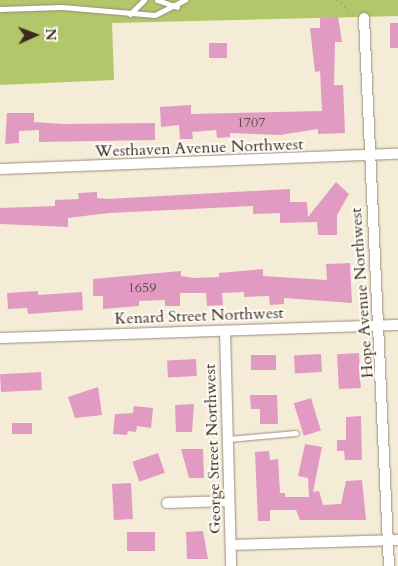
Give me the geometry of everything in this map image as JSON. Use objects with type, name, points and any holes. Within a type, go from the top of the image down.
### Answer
[{"type":"street","name":"Hope Avenue Northwest","points":[[364,18],[378,326],[393,540],[388,566]]},
{"type":"street","name":"Westhaven Avenue Northwest","points":[[0,169],[369,157],[398,154]]},
{"type":"street","name":"Kenard Street Northwest","points":[[0,338],[398,325]]},
{"type":"street","name":"George Street Northwest","points":[[224,330],[231,566]]},
{"type":"street","points":[[167,503],[229,501]]},
{"type":"street","points":[[231,545],[393,540]]},
{"type":"lane","points":[[130,14],[144,0]]},
{"type":"lane","points":[[157,0],[178,7]]},
{"type":"lane","points":[[0,9],[62,6],[155,15],[178,7],[185,0]]},
{"type":"lane","points":[[228,439],[296,433]]},
{"type":"path","points":[[337,0],[364,18]]},
{"type":"green space","points":[[0,0],[398,0],[398,16],[112,23],[114,80],[0,85]]},
{"type":"building","points":[[338,17],[342,42],[335,42],[334,85],[343,85],[345,133],[318,134],[318,129],[280,135],[230,133],[230,137],[217,138],[216,130],[192,132],[193,139],[180,139],[179,125],[161,127],[160,107],[191,105],[191,114],[322,111],[320,71],[315,72],[310,28],[320,28],[320,18]]},
{"type":"building","points":[[390,23],[398,23],[398,48],[390,48]]},
{"type":"building","points":[[209,43],[227,43],[227,58],[209,58]]},
{"type":"building","points":[[7,113],[34,113],[34,122],[63,124],[155,123],[155,140],[39,142],[39,130],[19,131],[19,143],[5,144]]},
{"type":"building","points":[[336,182],[349,194],[337,215],[337,235],[318,235],[317,222],[280,223],[280,213],[253,214],[253,206],[109,213],[68,218],[68,227],[0,224],[0,208],[55,206],[55,200],[79,199],[78,193],[97,192],[97,198],[108,199],[290,189],[290,202],[307,202],[308,217]]},
{"type":"building","points":[[350,263],[352,303],[284,298],[284,304],[270,305],[269,296],[244,297],[244,292],[222,293],[223,305],[207,306],[206,293],[180,293],[180,306],[165,306],[165,300],[139,301],[139,306],[103,309],[103,296],[93,296],[93,279],[181,271],[181,276],[194,278],[219,277],[219,273],[263,269],[263,276],[327,280],[326,264]]},
{"type":"building","points":[[38,291],[38,295],[82,292],[83,310],[28,314],[27,308],[8,309],[7,293]]},
{"type":"building","points":[[359,353],[361,388],[339,389],[337,354]]},
{"type":"building","points":[[321,354],[322,372],[295,373],[294,355]]},
{"type":"building","points":[[251,355],[276,355],[276,370],[251,370]]},
{"type":"building","points":[[196,359],[197,376],[168,377],[167,361]]},
{"type":"building","points":[[41,372],[42,390],[1,392],[0,374]]},
{"type":"building","points":[[98,387],[102,415],[75,418],[68,397]]},
{"type":"building","points":[[250,395],[277,395],[278,424],[260,424],[260,409],[251,409]]},
{"type":"building","points":[[311,398],[321,431],[304,436],[294,403]]},
{"type":"building","points":[[194,404],[192,432],[176,432],[175,405]]},
{"type":"building","points":[[134,406],[153,408],[151,428],[137,426],[136,432],[128,431],[127,435],[113,434],[115,414],[133,413]]},
{"type":"building","points":[[361,416],[362,460],[345,460],[344,451],[337,451],[337,440],[346,440],[346,417]]},
{"type":"building","points":[[12,423],[32,423],[32,434],[12,434]]},
{"type":"building","points":[[305,444],[322,447],[313,492],[319,491],[323,505],[341,504],[346,481],[362,480],[366,520],[300,520],[296,510],[270,510],[270,521],[258,521],[255,452],[269,451],[270,460],[278,459],[280,493],[285,493],[285,497],[309,497],[308,478],[298,476]]},
{"type":"building","points":[[181,449],[203,449],[204,478],[189,478]]},
{"type":"building","points":[[158,453],[165,473],[139,482],[132,462]]},
{"type":"building","points":[[131,483],[133,519],[114,520],[112,484]]},
{"type":"building","points":[[203,531],[208,559],[187,559],[186,532]]},
{"type":"building","points":[[127,532],[155,532],[155,551],[127,551]]}]
